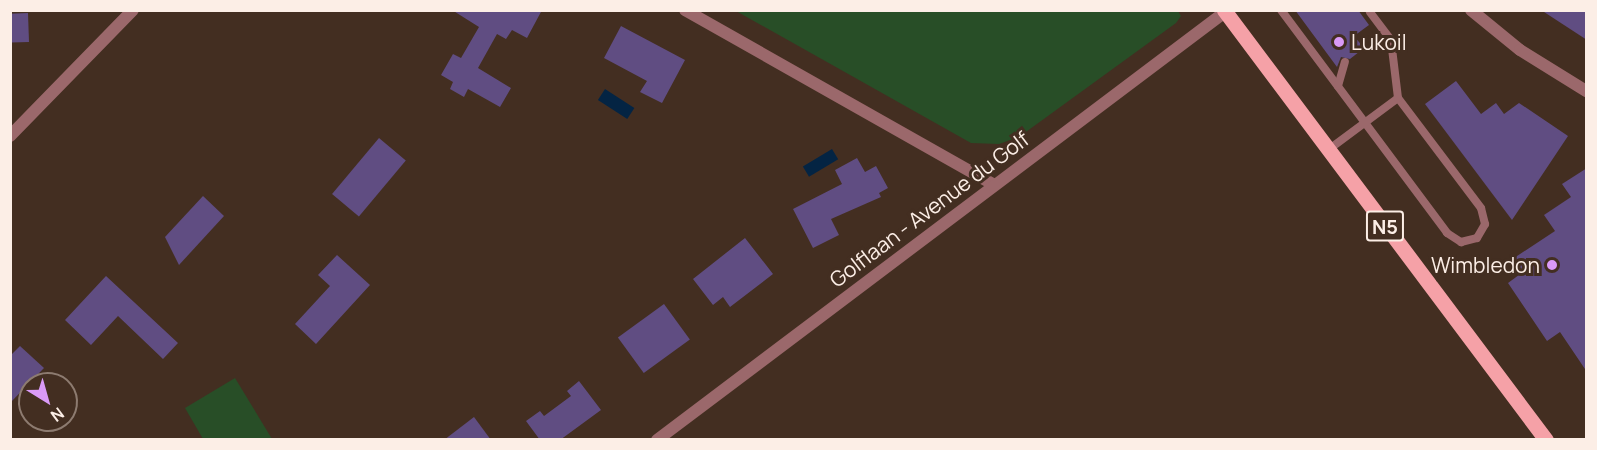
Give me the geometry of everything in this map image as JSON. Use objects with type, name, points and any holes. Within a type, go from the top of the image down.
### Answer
[{"type":"main road","name":"N5","points":[[1225,11],[1546,440]]},
{"type":"street","points":[[10,136],[133,10]]},
{"type":"street","points":[[685,10],[994,185]]},
{"type":"street","points":[[1471,10],[1520,50],[1587,91]]},
{"type":"street","name":"Golflaan - Avenue du Golf","points":[[657,440],[1225,11]]},
{"type":"lane","points":[[1281,10],[1447,234],[1461,242],[1477,238],[1485,224],[1481,208],[1398,98],[1392,40],[1370,12]]},
{"type":"lane","points":[[1338,86],[1345,62]]},
{"type":"lane","points":[[1328,150],[1398,98]]},
{"type":"green space","points":[[736,11],[1178,11],[1181,16],[1176,23],[1019,137],[999,144],[971,143]]},
{"type":"green space","points":[[235,378],[272,439],[203,439],[185,408]]},
{"type":"water","points":[[605,89],[634,108],[627,119],[598,100]]},
{"type":"water","points":[[832,149],[838,159],[809,177],[803,167]]},
{"type":"building","points":[[452,10],[542,10],[527,38],[512,30],[506,39],[497,34],[478,68],[511,88],[500,107],[468,89],[464,97],[450,89],[453,82],[441,75],[453,54],[461,58],[479,27]]},
{"type":"building","name":"Lukoil","points":[[1295,10],[1358,10],[1369,25],[1354,36],[1364,48],[1350,59],[1341,57],[1337,67]]},
{"type":"building","points":[[1541,10],[1587,10],[1587,40]]},
{"type":"building","points":[[28,13],[29,42],[11,43],[10,14]]},
{"type":"building","points":[[621,26],[685,60],[662,103],[640,92],[647,81],[604,58]]},
{"type":"building","points":[[1456,81],[1481,114],[1496,103],[1504,114],[1519,103],[1568,136],[1512,220],[1425,104]]},
{"type":"building","points":[[379,138],[406,160],[359,216],[332,194]]},
{"type":"building","points":[[857,158],[865,172],[876,166],[888,188],[879,193],[881,197],[831,219],[839,235],[813,248],[793,209],[842,184],[835,170]]},
{"type":"building","name":"Wimbledon","points":[[1587,168],[1587,372],[1560,332],[1547,341],[1508,283],[1523,272],[1514,258],[1555,231],[1544,215],[1571,197],[1562,184]]},
{"type":"building","points":[[203,196],[224,216],[179,265],[165,237]]},
{"type":"building","points":[[745,238],[773,274],[730,307],[723,297],[713,305],[693,279]]},
{"type":"building","points":[[337,255],[370,285],[316,344],[295,324],[330,286],[318,275]]},
{"type":"building","points":[[106,276],[178,343],[163,359],[118,316],[91,345],[65,320]]},
{"type":"building","points":[[664,304],[690,340],[644,373],[618,338]]},
{"type":"building","points":[[20,346],[44,368],[40,372],[18,372],[18,395],[10,403],[10,356]]},
{"type":"building","points":[[579,381],[601,410],[560,440],[540,440],[526,421],[540,411],[544,416],[571,396],[567,391]]},
{"type":"building","points":[[474,417],[491,440],[444,440]]},
{"type":"place","name":"Lukoil","points":[[1339,42]]},
{"type":"place","name":"Wimbledon","points":[[1552,265]]}]
